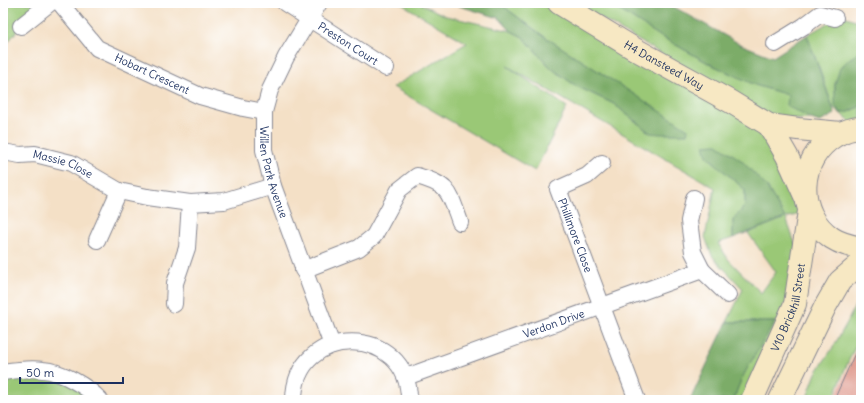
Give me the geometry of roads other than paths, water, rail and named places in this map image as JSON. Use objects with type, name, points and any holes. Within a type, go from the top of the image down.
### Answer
[{"type":"street","points":[[20,26],[50,3]]},
{"type":"street","name":"Hobart Crescent","points":[[60,3],[98,48],[200,96],[243,108],[264,112]]},
{"type":"street","points":[[284,3],[310,19]]},
{"type":"street","name":"Willen Park Avenue","points":[[319,3],[283,64],[270,90],[264,112],[264,150],[273,186],[332,345]]},
{"type":"street","name":"H4 Dansteed Way","points":[[559,3],[633,48],[731,102],[769,126],[787,156],[810,215]]},
{"type":"street","points":[[775,44],[823,12]]},
{"type":"street","name":"Preston Court","points":[[310,19],[386,68]]},
{"type":"street","name":"H4 Dansteed Way","points":[[769,126],[855,128]]},
{"type":"street","name":"V10 Brickhill Street","points":[[752,400],[795,304],[810,215],[805,181],[809,166],[817,152],[828,141],[855,128]]},
{"type":"street","name":"Massie Close","points":[[3,152],[20,155],[35,154],[71,163],[119,191],[147,197],[190,203],[224,201],[273,186]]},
{"type":"street","name":"Phillimore Close","points":[[602,163],[587,176],[558,189],[602,307]]},
{"type":"street","points":[[303,270],[360,248],[374,236],[399,190],[417,176],[430,180],[446,188],[451,196],[460,222]]},
{"type":"street","points":[[97,240],[119,191]]},
{"type":"street","points":[[694,198],[689,221],[693,252],[702,270],[728,295]]},
{"type":"street","points":[[174,304],[175,283],[187,248],[190,203]]},
{"type":"street","points":[[810,215],[832,238],[849,246],[861,248]]},
{"type":"street","points":[[780,400],[824,307],[840,281],[861,263]]},
{"type":"street","name":"Verdon Drive","points":[[406,377],[702,270]]},
{"type":"street","points":[[602,307],[637,400]]},
{"type":"street","points":[[294,400],[298,377],[304,366],[318,353],[341,342],[365,343],[386,353],[395,361],[406,377],[409,400]]},
{"type":"street","points":[[3,372],[28,369],[45,370],[74,380],[100,400]]}]
